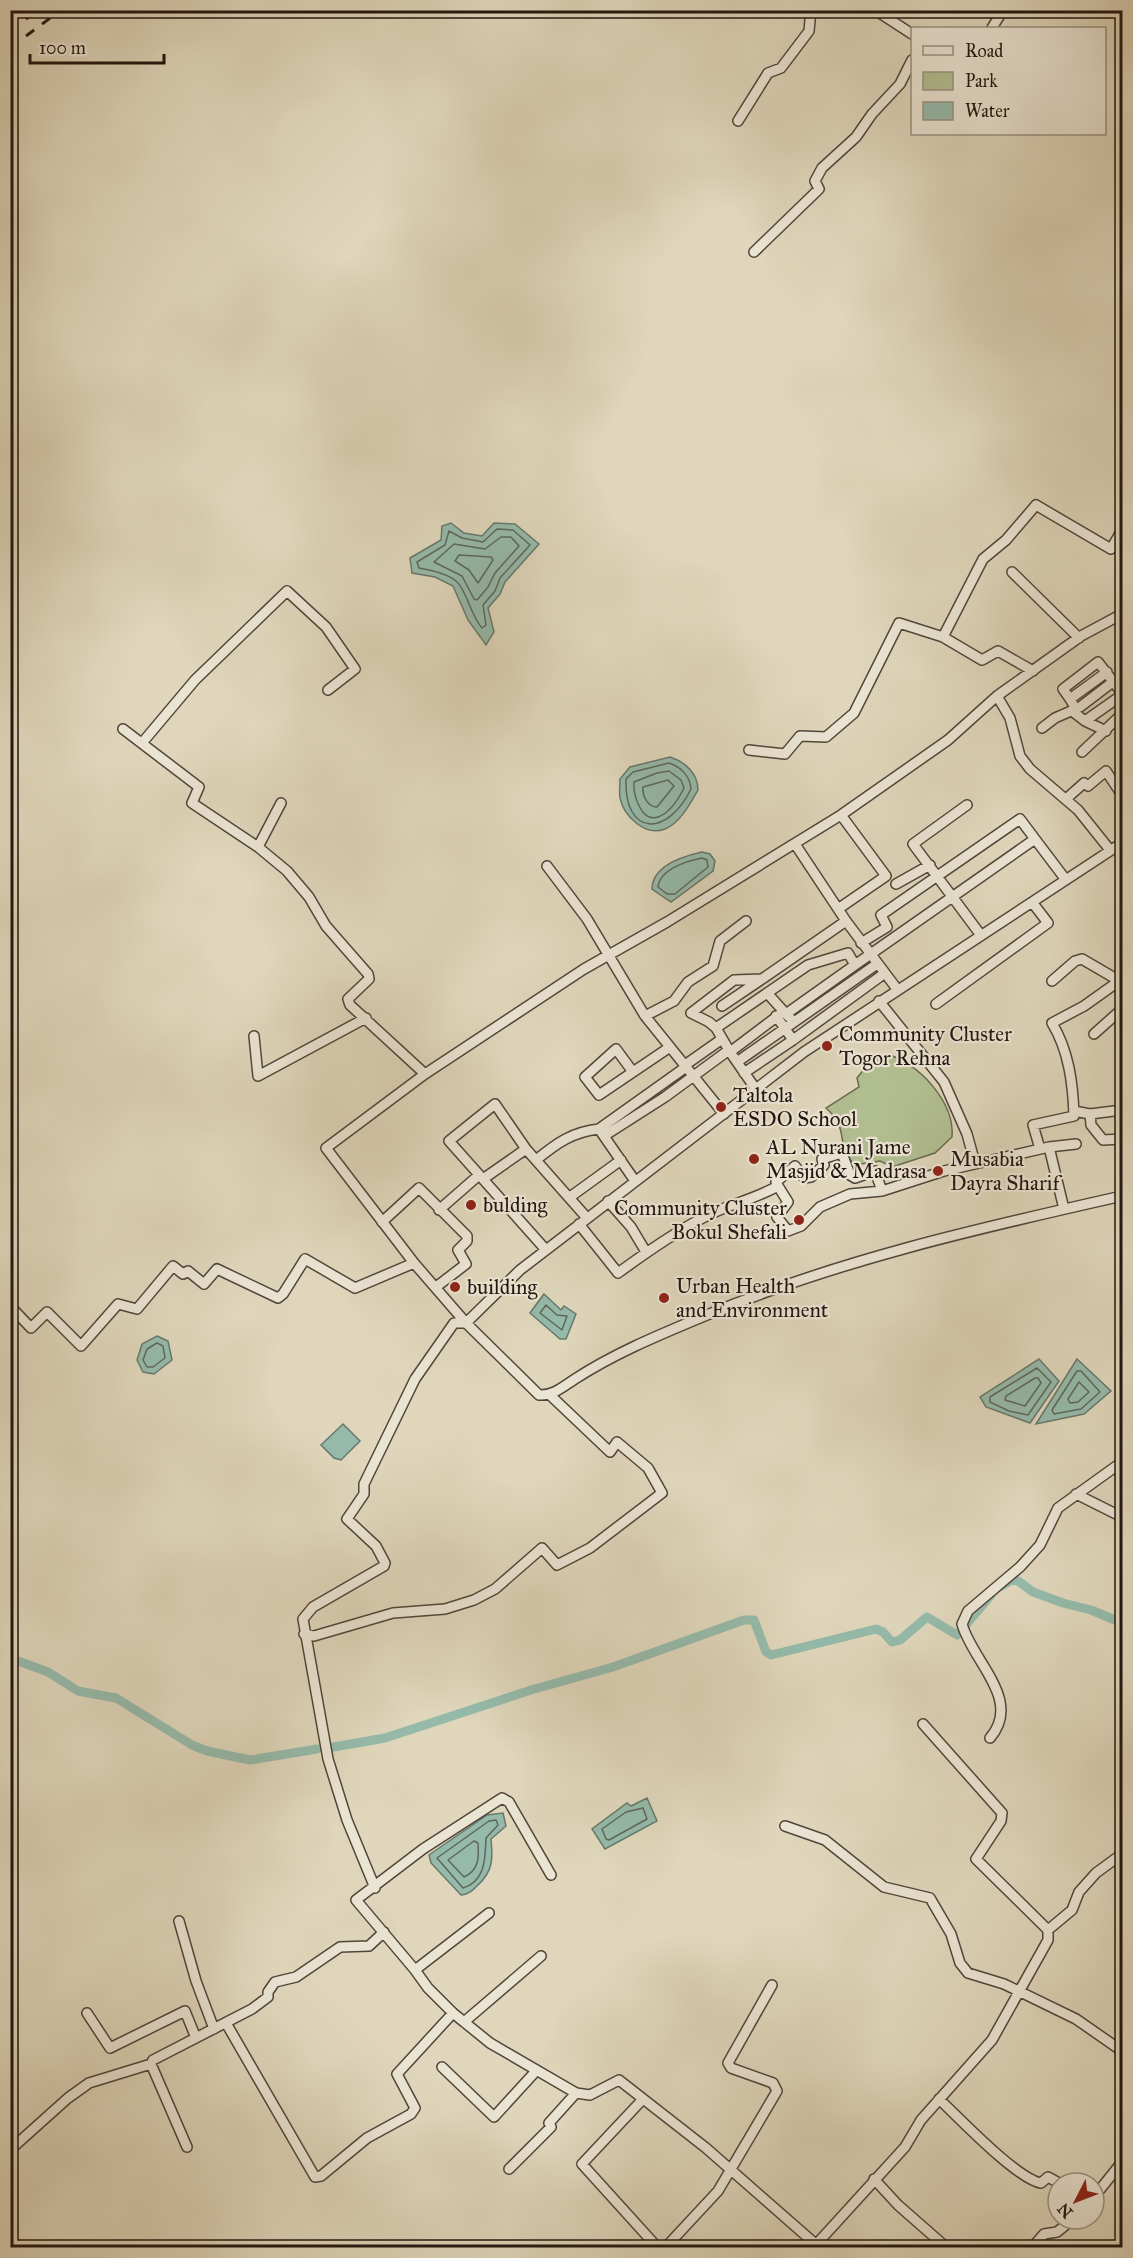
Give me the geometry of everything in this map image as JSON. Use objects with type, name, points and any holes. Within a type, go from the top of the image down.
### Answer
[{"type":"street","points":[[10,17],[20,10]]},
{"type":"street","points":[[738,122],[768,73],[781,68],[808,31],[811,10]]},
{"type":"street","points":[[875,10],[911,33]]},
{"type":"street","points":[[993,27],[1003,10]]},
{"type":"street","points":[[754,252],[819,189],[815,181],[822,168],[856,138],[872,114],[900,84],[911,62]]},
{"type":"street","points":[[943,637],[983,559],[1006,540],[1036,505],[1112,549],[1122,530]]},
{"type":"street","points":[[1012,572],[1079,638]]},
{"type":"street","points":[[141,743],[195,680],[287,591],[326,627],[356,669],[328,690]]},
{"type":"street","points":[[1122,614],[1079,638],[997,696],[948,740],[841,815],[667,922],[608,954],[425,1074],[326,1148],[414,1263],[466,1323],[539,1395],[550,1395],[594,1367],[646,1340],[755,1294],[864,1258],[1122,1196]]},
{"type":"street","points":[[749,750],[785,754],[800,736],[826,737],[854,713],[899,623],[943,637],[982,660],[998,651],[1033,671]]},
{"type":"street","points":[[1085,721],[1122,694],[1098,662],[1063,688],[1074,710],[1085,721],[1106,731]]},
{"type":"street","points":[[1070,699],[1107,672]]},
{"type":"street","points":[[1042,728],[1055,718],[1074,710],[1114,681]]},
{"type":"street","points":[[997,696],[1010,718],[1020,756],[1030,769],[1066,799],[1110,850]]},
{"type":"street","points":[[1082,752],[1122,714]]},
{"type":"street","points":[[123,729],[199,787],[192,803],[258,847],[287,871],[309,897],[326,926],[368,974],[369,979],[348,999],[350,1005],[425,1074]]},
{"type":"street","points":[[1066,799],[1084,783],[1088,786],[1106,771],[1122,795]]},
{"type":"street","points":[[258,847],[281,803]]},
{"type":"street","points":[[967,805],[910,846],[938,874],[980,934]]},
{"type":"street","points":[[838,909],[886,876],[841,815]]},
{"type":"street","points":[[861,943],[887,927],[881,915],[1020,819],[1066,879]]},
{"type":"street","points":[[737,1062],[785,1027],[790,1017],[855,965],[1035,839]]},
{"type":"street","points":[[375,1888],[347,1820],[328,1759],[303,1619],[313,1607],[384,1566],[385,1563],[376,1546],[347,1518],[364,1494],[364,1484],[416,1379],[454,1323],[466,1323],[520,1270],[755,1089],[879,1001],[1122,843]]},
{"type":"street","points":[[795,844],[861,943],[897,989]]},
{"type":"street","points":[[896,884],[930,865]]},
{"type":"street","points":[[547,866],[587,919],[645,1016],[724,1114]]},
{"type":"street","points":[[936,1004],[1048,923],[1032,902]]},
{"type":"street","points":[[645,1016],[674,1001],[688,982],[713,966],[720,941],[746,921]]},
{"type":"street","points":[[722,1006],[846,921]]},
{"type":"street","points":[[716,1028],[808,965],[848,953],[855,965]]},
{"type":"street","points":[[1052,981],[1075,961],[1082,959],[1120,979],[1084,1006],[1052,1023],[1061,1038],[1074,1088],[1074,1116],[1033,1125],[1044,1148],[1064,1209]]},
{"type":"street","points":[[536,1160],[561,1140],[582,1131],[602,1132],[694,1076],[776,1016],[790,1017],[877,964]]},
{"type":"street","points":[[744,1073],[885,973]]},
{"type":"street","points":[[755,1089],[716,1028],[691,1013],[734,980],[762,980]]},
{"type":"street","points":[[768,993],[790,1017]]},
{"type":"street","points":[[879,1001],[944,1082],[967,1134],[975,1163]]},
{"type":"street","points":[[1094,1034],[1122,1009]]},
{"type":"street","points":[[776,1016],[793,1040]]},
{"type":"street","points":[[254,1036],[258,1076],[366,1018]]},
{"type":"street","points":[[602,1132],[722,1039]]},
{"type":"street","points":[[633,1072],[616,1049],[585,1077],[599,1095],[670,1047]]},
{"type":"street","points":[[546,1250],[449,1141],[495,1104],[526,1149],[570,1197],[583,1221],[618,1273],[646,1252],[721,1209],[754,1199],[778,1186]]},
{"type":"street","points":[[1074,1111],[1090,1114],[1122,1110]]},
{"type":"street","points":[[1090,1114],[1091,1125],[1103,1140],[1122,1139]]},
{"type":"street","points":[[602,1132],[635,1181]]},
{"type":"street","points":[[882,1191],[875,1171],[855,1178],[850,1175],[842,1153],[822,1159],[824,1165],[811,1178],[804,1178],[795,1166],[776,1182],[788,1203],[777,1217],[788,1231],[801,1226],[820,1207],[850,1194],[882,1191],[975,1163],[1044,1148],[1076,1144]]},
{"type":"street","points":[[439,1210],[481,1177],[526,1149]]},
{"type":"street","points":[[570,1197],[621,1160]]},
{"type":"street","points":[[382,1222],[417,1188],[468,1239],[458,1250],[466,1264],[436,1287]]},
{"type":"street","points":[[608,1201],[631,1227],[646,1252]]},
{"type":"street","points":[[10,1306],[31,1328],[47,1312],[81,1346],[118,1304],[137,1310],[170,1268],[175,1267],[183,1274],[187,1271],[204,1284],[217,1269],[278,1298],[284,1294],[305,1259],[355,1288],[414,1263]]},
{"type":"street","points":[[304,1634],[314,1636],[393,1612],[445,1609],[474,1600],[495,1589],[542,1548],[557,1565],[590,1548],[662,1493],[648,1468],[618,1442],[610,1452],[550,1395]]},
{"type":"street","points":[[990,1738],[999,1728],[1003,1712],[985,1665],[966,1640],[962,1624],[968,1611],[1020,1567],[1040,1545],[1058,1508],[1122,1462]]},
{"type":"street","points":[[1076,1494],[1122,1517]]},
{"type":"street","points":[[551,1875],[508,1802],[502,1798],[423,1849],[375,1888],[356,1900],[428,1988],[453,2013],[490,2043],[576,2093],[590,2095],[619,2080],[730,2169],[817,2246],[874,2179],[905,2147],[939,2098],[992,2040],[1048,1940],[1048,1930],[976,1859],[1001,1821],[1002,1814],[923,1724]]},
{"type":"street","points":[[784,1826],[825,1840],[884,1887],[927,1896],[936,1906],[951,1934],[963,1969],[976,1977],[1004,1984],[1076,2019],[1122,2051]]},
{"type":"street","points":[[1048,1930],[1072,1910],[1079,1892],[1096,1874],[1122,1854]]},
{"type":"street","points":[[415,1970],[489,1913]]},
{"type":"street","points":[[179,1921],[196,1981],[214,2029]]},
{"type":"street","points":[[10,2150],[68,2098],[89,2083],[151,2064],[153,2060],[226,2023],[268,1997],[268,1992],[276,1982],[296,1977],[340,1947],[369,1946],[384,1932]]},
{"type":"street","points":[[464,2022],[542,1956]]},
{"type":"street","points":[[665,2247],[718,2191],[777,2091],[773,2083],[731,2068],[728,2063],[772,1984]]},
{"type":"street","points":[[87,2013],[110,2048],[185,2011],[196,2038]]},
{"type":"street","points":[[226,2023],[315,2177],[321,2176],[367,2138],[411,2114],[416,2108],[398,2074],[453,2013]]},
{"type":"street","points":[[151,2064],[187,2147]]},
{"type":"street","points":[[442,2067],[494,2117],[536,2071]]},
{"type":"street","points":[[509,2169],[551,2127],[549,2123],[576,2093]]},
{"type":"street","points":[[939,2098],[1016,2169],[1036,2182],[1041,2183],[1046,2179]]},
{"type":"street","points":[[643,2099],[582,2164],[658,2247]]},
{"type":"street","points":[[1106,2182],[1122,2162]]},
{"type":"street","points":[[874,2179],[898,2205],[947,2247]]},
{"type":"street","points":[[1032,2247],[1044,2234],[1058,2231]]},
{"type":"green space","points":[[886,1054],[910,1065],[932,1085],[947,1110],[952,1137],[935,1153],[893,1167],[880,1161],[855,1165],[845,1151],[838,1123],[826,1108],[859,1087],[857,1078],[869,1063]]},
{"type":"water","points":[[451,523],[464,533],[482,536],[494,523],[515,524],[539,544],[505,582],[500,594],[488,608],[494,632],[486,645],[468,620],[453,586],[435,577],[412,573],[410,558],[441,540],[442,526]]},
{"type":"water","points":[[670,757],[690,769],[696,778],[698,790],[675,822],[665,829],[650,830],[636,823],[626,812],[620,798],[620,779],[630,767]]},
{"type":"water","points":[[702,852],[710,854],[715,861],[713,871],[671,902],[652,889],[653,881],[663,868],[678,859]]},
{"type":"water","points":[[544,1294],[561,1310],[564,1306],[576,1314],[566,1339],[560,1339],[530,1313]]},
{"type":"water","points":[[157,1336],[168,1341],[172,1360],[154,1374],[143,1372],[137,1360],[142,1344]]},
{"type":"water","points":[[1039,1359],[1059,1381],[1030,1423],[986,1407],[980,1397]]},
{"type":"water","points":[[1077,1359],[1111,1391],[1084,1414],[1036,1424]]},
{"type":"water","points":[[343,1424],[360,1441],[341,1460],[334,1458],[321,1445]]},
{"type":"water","points":[[647,1798],[657,1821],[605,1849],[592,1829],[627,1803],[631,1806]]},
{"type":"water","points":[[503,1813],[506,1826],[491,1839],[492,1859],[487,1875],[472,1891],[461,1895],[431,1863],[429,1855],[487,1815]]},
{"type":"waterway","points":[[1001,1586],[1012,1580],[1018,1581],[1033,1592],[1091,1610],[1122,1623]]},
{"type":"waterway","points":[[328,1748],[385,1738],[531,1690],[613,1667],[744,1620],[754,1620],[766,1652],[771,1655],[876,1629],[883,1632],[892,1642],[900,1640],[927,1617],[957,1635],[991,1595]]},
{"type":"waterway","points":[[10,1658],[48,1672],[78,1691],[116,1698],[192,1745],[207,1751],[250,1760],[317,1749]]},
{"type":"railway","points":[[10,31],[38,10]]},
{"type":"railway","points":[[10,48],[61,10]]},
{"type":"place","name":"Community Cluster Togor Rehna","points":[[827,1046]]},
{"type":"place","name":"Taltola ESDO School","points":[[721,1107]]},
{"type":"place","name":"AL Nurani Jame Masjid & Madrasa","points":[[754,1159]]},
{"type":"place","name":"Musabia Dayra Sharif","points":[[938,1171]]},
{"type":"place","name":"bulding","points":[[471,1205]]},
{"type":"place","name":"Community Cluster Bokul Shefali","points":[[799,1220]]},
{"type":"place","name":"building","points":[[455,1287]]},
{"type":"place","name":"Urban Health and Environment","points":[[664,1298]]}]
